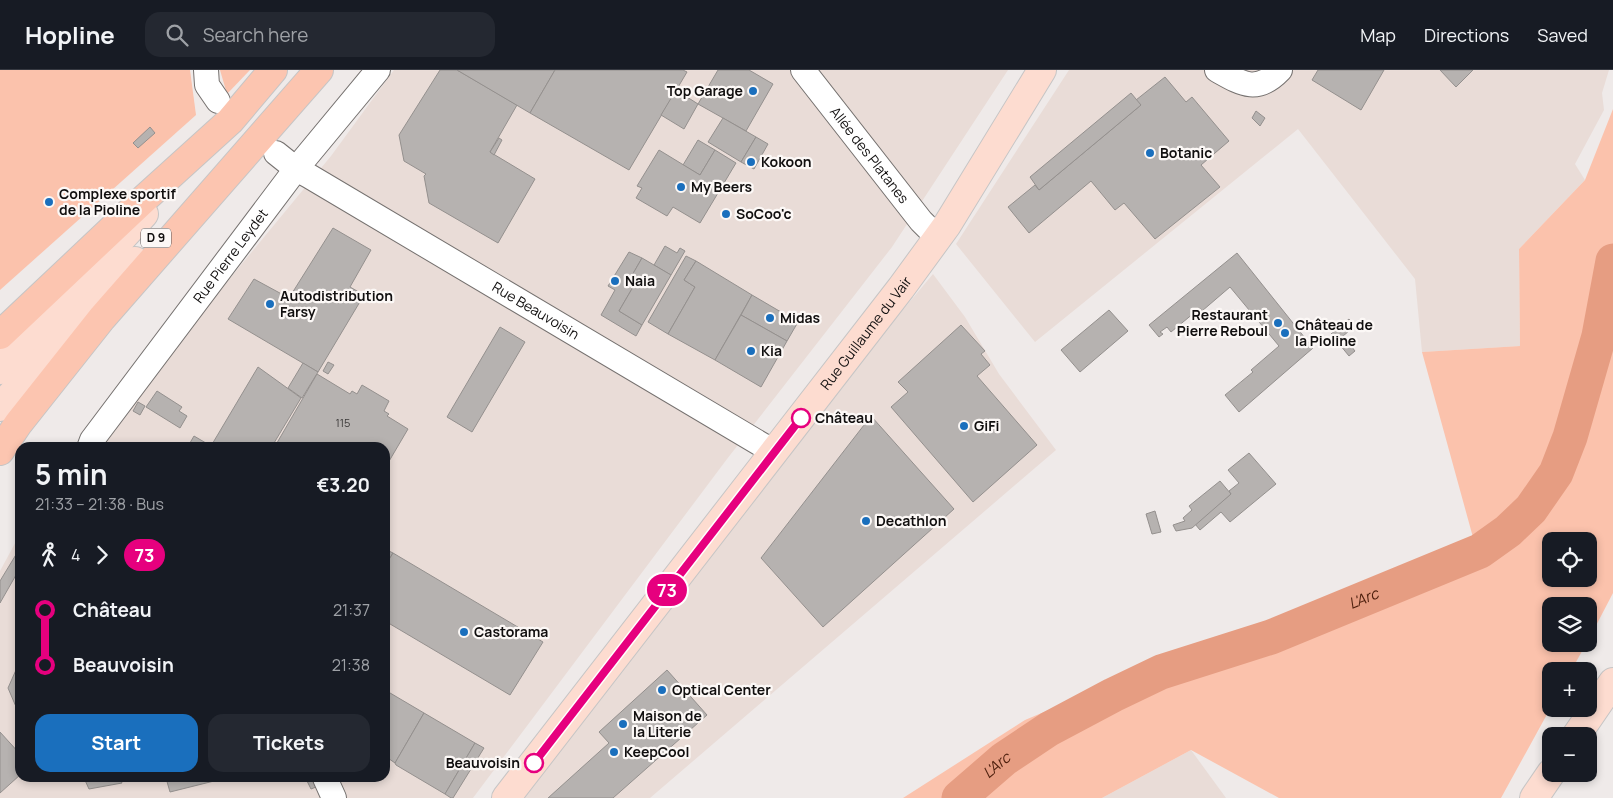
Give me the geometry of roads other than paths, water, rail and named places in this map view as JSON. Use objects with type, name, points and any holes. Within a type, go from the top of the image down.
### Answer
[{"type":"highway","name":"D 9","points":[[224,111],[274,70]]},
{"type":"highway","points":[[0,451],[18,424],[102,318],[319,70]]},
{"type":"highway","points":[[0,335],[144,199],[224,111]]},
{"type":"main road","name":"D 9","points":[[0,407],[311,70]]},
{"type":"main road","name":"Rue Guillaume du Vair","points":[[506,798],[938,238],[1042,70]]},
{"type":"main road","name":"D 9","points":[[0,370],[224,111]]},
{"type":"main road","points":[[1582,727],[1613,682]]},
{"type":"main road","points":[[1534,798],[1545,782]]},
{"type":"street","points":[[206,70],[207,85],[224,111]]},
{"type":"street","name":"Rue Pierre Leydet","points":[[91,442],[296,169],[378,70]]},
{"type":"street","name":"Allée des Platanes","points":[[803,70],[921,221],[938,238]]},
{"type":"street","points":[[1218,70],[1241,84],[1255,85],[1268,81],[1280,70]]},
{"type":"street","name":"Rue Beauvoisin","points":[[276,153],[296,169],[774,452]]},
{"type":"street","points":[[327,782],[334,798]]},
{"type":"waterway","name":"L'Arc","points":[[959,798],[1004,759],[1049,729],[1113,695],[1161,672],[1271,637],[1480,551],[1508,531],[1531,509],[1556,473],[1570,437],[1599,336],[1613,261]]},
{"type":"place","name":"Top Garage","points":[[753,91]]},
{"type":"place","name":"Botanic","points":[[1150,153]]},
{"type":"place","name":"Kokoon","points":[[751,162]]},
{"type":"place","name":"My Beers","points":[[681,187]]},
{"type":"place","name":"Complexe sportif de la Pioline","points":[[49,202]]},
{"type":"place","name":"SoCoo'c","points":[[726,214]]},
{"type":"place","name":"Naia","points":[[615,281]]},
{"type":"place","name":"Autodistribution Farsy","points":[[270,304]]},
{"type":"place","name":"Midas","points":[[770,318]]},
{"type":"place","name":"Restaurant Pierre Reboul","points":[[1278,323]]},
{"type":"place","name":"Château de la Pioline","points":[[1285,333]]},
{"type":"place","name":"Kia","points":[[751,351]]},
{"type":"place","name":"Château","points":[[801,418]]},
{"type":"place","name":"GiFi","points":[[964,426]]},
{"type":"place","name":"Decathlon","points":[[866,521]]},
{"type":"place","name":"Castorama","points":[[464,632]]},
{"type":"place","name":"Optical Center","points":[[662,690]]},
{"type":"place","name":"Maison de la Literie","points":[[623,724]]},
{"type":"place","name":"KeepCool","points":[[614,752]]},
{"type":"place","name":"Beauvoisin","points":[[534,763]]}]
